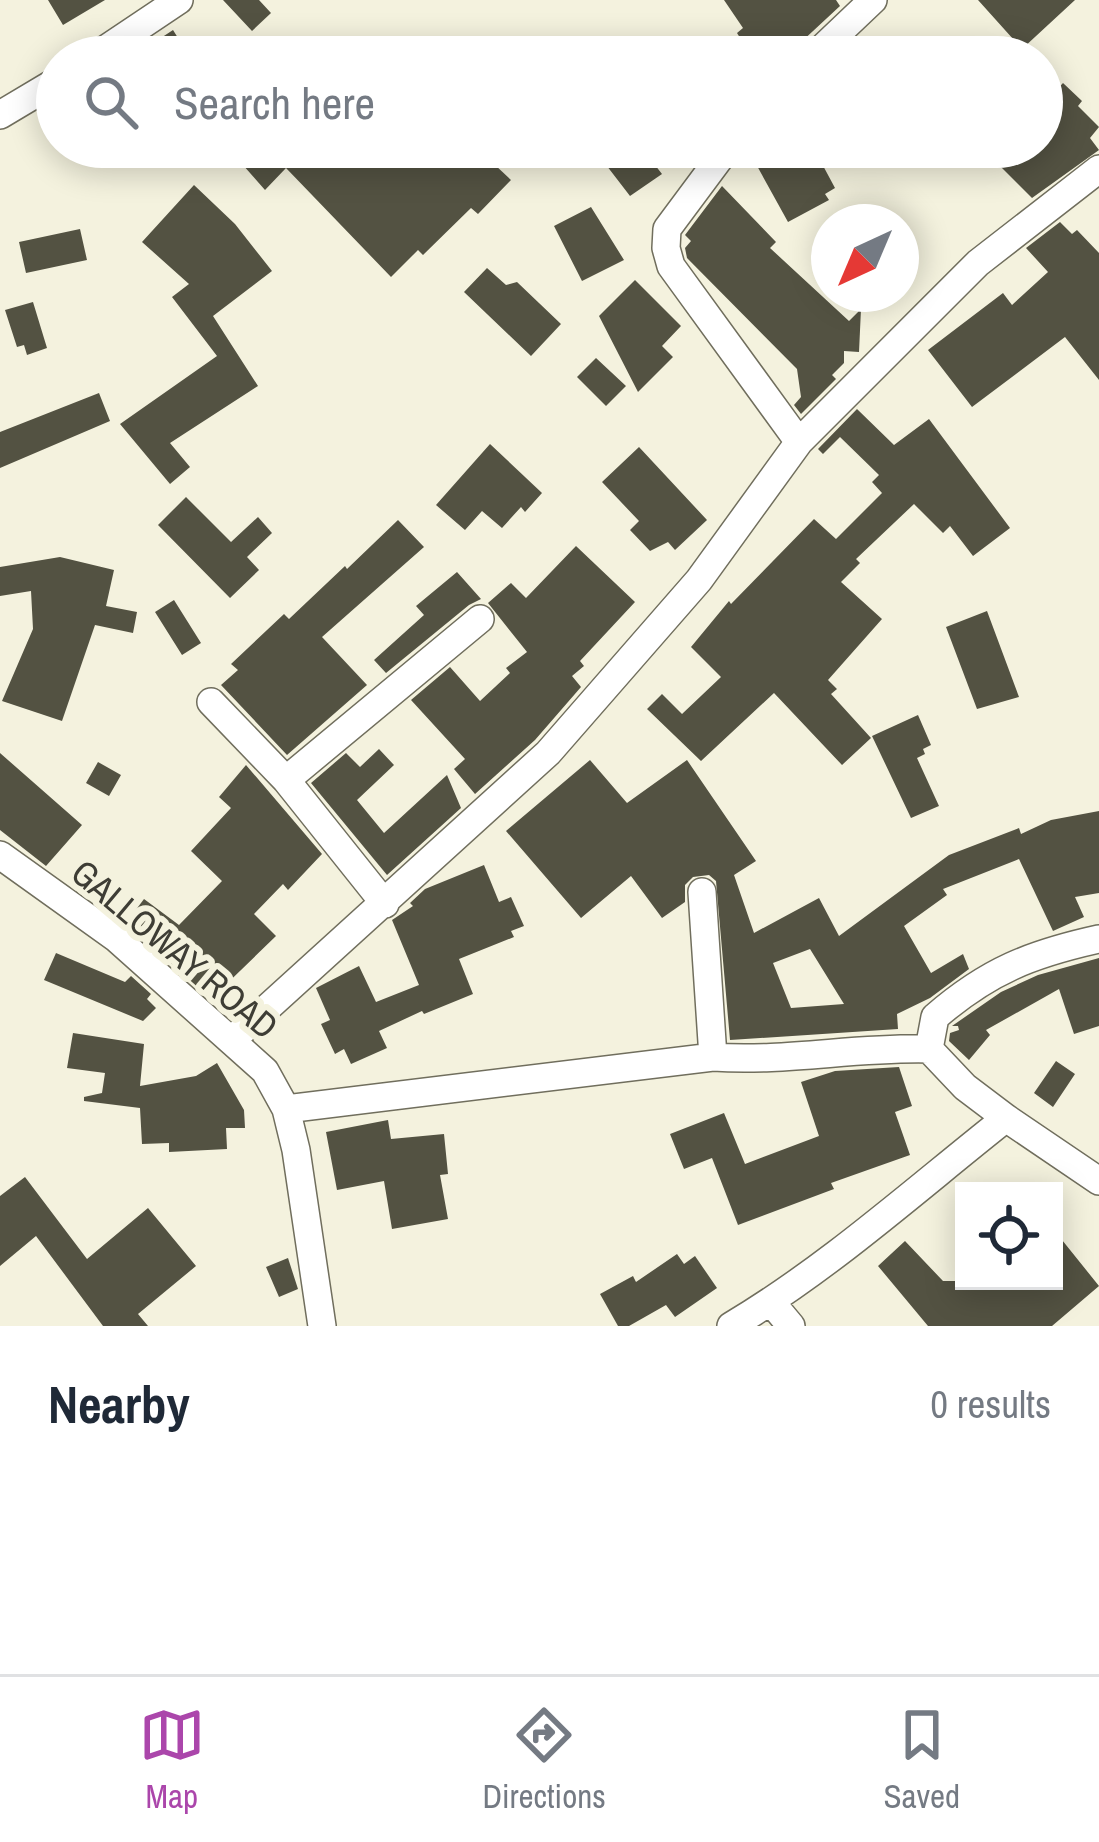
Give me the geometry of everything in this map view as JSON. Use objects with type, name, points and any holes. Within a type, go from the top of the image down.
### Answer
[{"type":"street","points":[[125,36],[179,0]]},
{"type":"street","points":[[835,36],[873,0]]},
{"type":"street","points":[[0,115],[36,94]]},
{"type":"street","points":[[713,168],[668,229],[671,266],[799,442]]},
{"type":"street","points":[[233,1039],[548,753],[699,580],[799,442],[978,263],[1099,169]]},
{"type":"street","points":[[286,780],[480,619]]},
{"type":"street","points":[[211,702],[286,780],[385,904]]},
{"type":"street","name":"GALLOWAY ROAD","points":[[0,855],[116,938],[265,1071],[286,1108],[296,1150],[322,1326]]},
{"type":"street","points":[[702,892],[713,1057]]},
{"type":"street","points":[[929,1049],[934,1016],[973,984],[1049,950],[1099,939]]},
{"type":"street","points":[[286,1108],[713,1057],[761,1060],[870,1048],[929,1049],[965,1087],[1099,1181]]},
{"type":"street","points":[[731,1326],[771,1302],[1006,1118]]},
{"type":"street","points":[[771,1302],[791,1326]]},
{"type":"building","points":[[48,0],[105,0],[63,25]]},
{"type":"building","points":[[223,0],[259,0],[271,13],[252,31]]},
{"type":"building","points":[[724,0],[836,0],[840,6],[808,36],[739,36],[743,28]]},
{"type":"building","points":[[978,0],[1075,0],[1036,36],[1010,36]]},
{"type":"building","points":[[1063,83],[1099,127],[1090,138],[1099,150],[1032,198],[1002,168],[1063,168]]},
{"type":"building","points":[[246,168],[286,168],[265,190]]},
{"type":"building","points":[[286,168],[498,168],[511,180],[478,214],[471,208],[423,255],[418,250],[391,277]]},
{"type":"building","points":[[608,168],[657,168],[662,174],[630,196]]},
{"type":"building","points":[[758,168],[824,168],[835,188],[825,194],[829,200],[811,204],[811,210],[788,222]]},
{"type":"building","points":[[194,185],[235,224],[272,271],[213,316],[258,386],[170,443],[190,467],[170,484],[120,424],[217,356],[172,297],[189,284],[142,242]]},
{"type":"building","points":[[722,186],[776,242],[770,248],[811,286],[811,312],[839,312],[849,321],[861,312],[859,352],[844,351],[844,363],[832,375],[836,379],[801,414],[794,405],[801,397],[797,369],[687,258],[685,248],[691,241],[685,235]]},
{"type":"building","points":[[591,207],[624,260],[582,281],[554,226]]},
{"type":"building","points":[[1060,222],[1072,234],[1077,230],[1099,253],[1099,380],[1065,337],[972,407],[928,350],[1003,293],[1012,305],[1048,272],[1026,248]]},
{"type":"building","points":[[80,229],[87,260],[26,273],[19,242]]},
{"type":"building","points":[[487,268],[506,285],[517,282],[561,324],[531,356],[464,292]]},
{"type":"building","points":[[635,280],[681,326],[662,346],[673,357],[638,392],[599,316]]},
{"type":"building","points":[[33,302],[47,348],[27,355],[24,345],[17,347],[5,310]]},
{"type":"building","points":[[596,358],[626,386],[606,406],[577,377]]},
{"type":"building","points":[[99,393],[110,421],[0,468],[0,432]]},
{"type":"building","points":[[857,409],[894,445],[929,419],[1010,528],[973,556],[950,526],[943,533],[914,504],[856,559],[860,563],[841,582],[882,619],[828,680],[837,689],[831,694],[871,738],[842,765],[774,693],[701,761],[647,709],[662,694],[682,714],[721,677],[691,647],[729,601],[731,604],[814,519],[836,539],[882,493],[872,482],[879,475],[840,437],[823,454],[818,449]]},
{"type":"building","points":[[490,444],[542,493],[502,528],[482,511],[465,530],[436,505]]},
{"type":"building","points":[[639,447],[707,520],[675,550],[668,542],[650,551],[630,530],[639,521],[602,482]]},
{"type":"building","points":[[186,497],[231,542],[258,517],[272,533],[247,557],[259,570],[230,598],[158,525]]},
{"type":"building","points":[[398,520],[424,547],[322,637],[367,685],[287,755],[221,685],[238,670],[231,664],[284,614],[289,619]]},
{"type":"building","points":[[576,546],[635,602],[580,661],[584,666],[572,676],[581,687],[535,740],[475,794],[454,769],[465,759],[411,700],[450,667],[480,701],[510,673],[506,668],[527,652],[488,603],[511,583],[526,598]]},
{"type":"building","points":[[60,557],[114,570],[106,606],[137,612],[133,633],[95,625],[62,721],[2,701],[33,629],[31,591],[0,596],[0,567]]},
{"type":"building","points":[[457,572],[481,599],[386,673],[374,660],[424,615],[416,606]]},
{"type":"building","points":[[174,600],[201,643],[182,655],[155,612]]},
{"type":"building","points":[[987,611],[1019,697],[977,709],[946,627]]},
{"type":"building","points":[[918,715],[931,745],[917,758],[939,806],[911,818],[872,736]]},
{"type":"building","points":[[379,749],[394,765],[357,800],[384,833],[447,775],[461,808],[387,875],[311,783],[346,753],[360,767]]},
{"type":"building","points":[[0,753],[82,825],[46,866],[0,830]]},
{"type":"building","points":[[590,760],[627,803],[687,760],[756,861],[734,875],[754,933],[819,898],[839,936],[949,855],[1019,828],[1021,834],[1051,820],[1099,811],[1099,893],[1075,897],[1084,917],[1053,931],[1019,859],[943,889],[947,895],[904,926],[931,973],[963,954],[969,969],[930,998],[897,1014],[898,1029],[730,1040],[716,881],[709,875],[693,877],[685,885],[685,902],[662,918],[631,876],[581,918],[506,831]],"holes":[[[810,949],[844,1004],[791,1008],[773,963]]]},
{"type":"building","points":[[98,762],[121,775],[109,796],[86,783]]},
{"type":"building","points":[[246,765],[322,854],[288,890],[283,884],[254,914],[276,936],[211,999],[126,923],[144,899],[179,925],[222,881],[191,851],[231,808],[219,797]]},
{"type":"building","points":[[484,865],[499,902],[511,897],[524,926],[511,931],[514,937],[459,959],[473,994],[379,1031],[387,1048],[351,1064],[344,1049],[335,1054],[321,1024],[330,1020],[316,988],[359,966],[376,1002],[419,985],[392,920],[413,906],[410,903],[425,889]]},
{"type":"building","points":[[56,953],[125,982],[131,976],[151,994],[147,999],[156,1008],[143,1021],[44,980]]},
{"type":"building","points":[[1099,958],[1099,1026],[1074,1034],[1059,989],[986,1030],[990,1035],[969,1060],[949,1041],[950,1033],[959,1030],[952,1026],[1001,992],[1038,975]]},
{"type":"building","points":[[73,1033],[144,1044],[140,1086],[196,1076],[217,1063],[244,1110],[245,1128],[226,1128],[227,1149],[169,1152],[169,1143],[142,1144],[140,1108],[84,1101],[84,1097],[102,1093],[105,1073],[67,1068]]},
{"type":"building","points":[[1056,1061],[1075,1074],[1053,1107],[1034,1093]]},
{"type":"building","points":[[899,1067],[912,1106],[895,1112],[910,1155],[831,1183],[834,1189],[738,1225],[712,1158],[684,1169],[670,1134],[724,1113],[745,1164],[819,1136],[801,1082],[835,1071]]},
{"type":"building","points":[[388,1120],[391,1139],[444,1134],[448,1174],[440,1175],[448,1219],[392,1229],[384,1181],[337,1190],[326,1132]]},
{"type":"building","points":[[25,1177],[87,1259],[148,1208],[196,1266],[138,1314],[148,1326],[103,1326],[36,1236],[0,1266],[0,1196]]},
{"type":"building","points":[[905,1241],[943,1281],[955,1281],[955,1290],[1063,1290],[1063,1241],[1099,1286],[1052,1326],[928,1326],[878,1266]]},
{"type":"building","points":[[677,1254],[684,1264],[695,1256],[717,1288],[675,1317],[666,1305],[629,1326],[618,1326],[600,1294],[633,1276],[636,1282]]},
{"type":"building","points":[[288,1258],[298,1289],[279,1297],[266,1267]]}]
